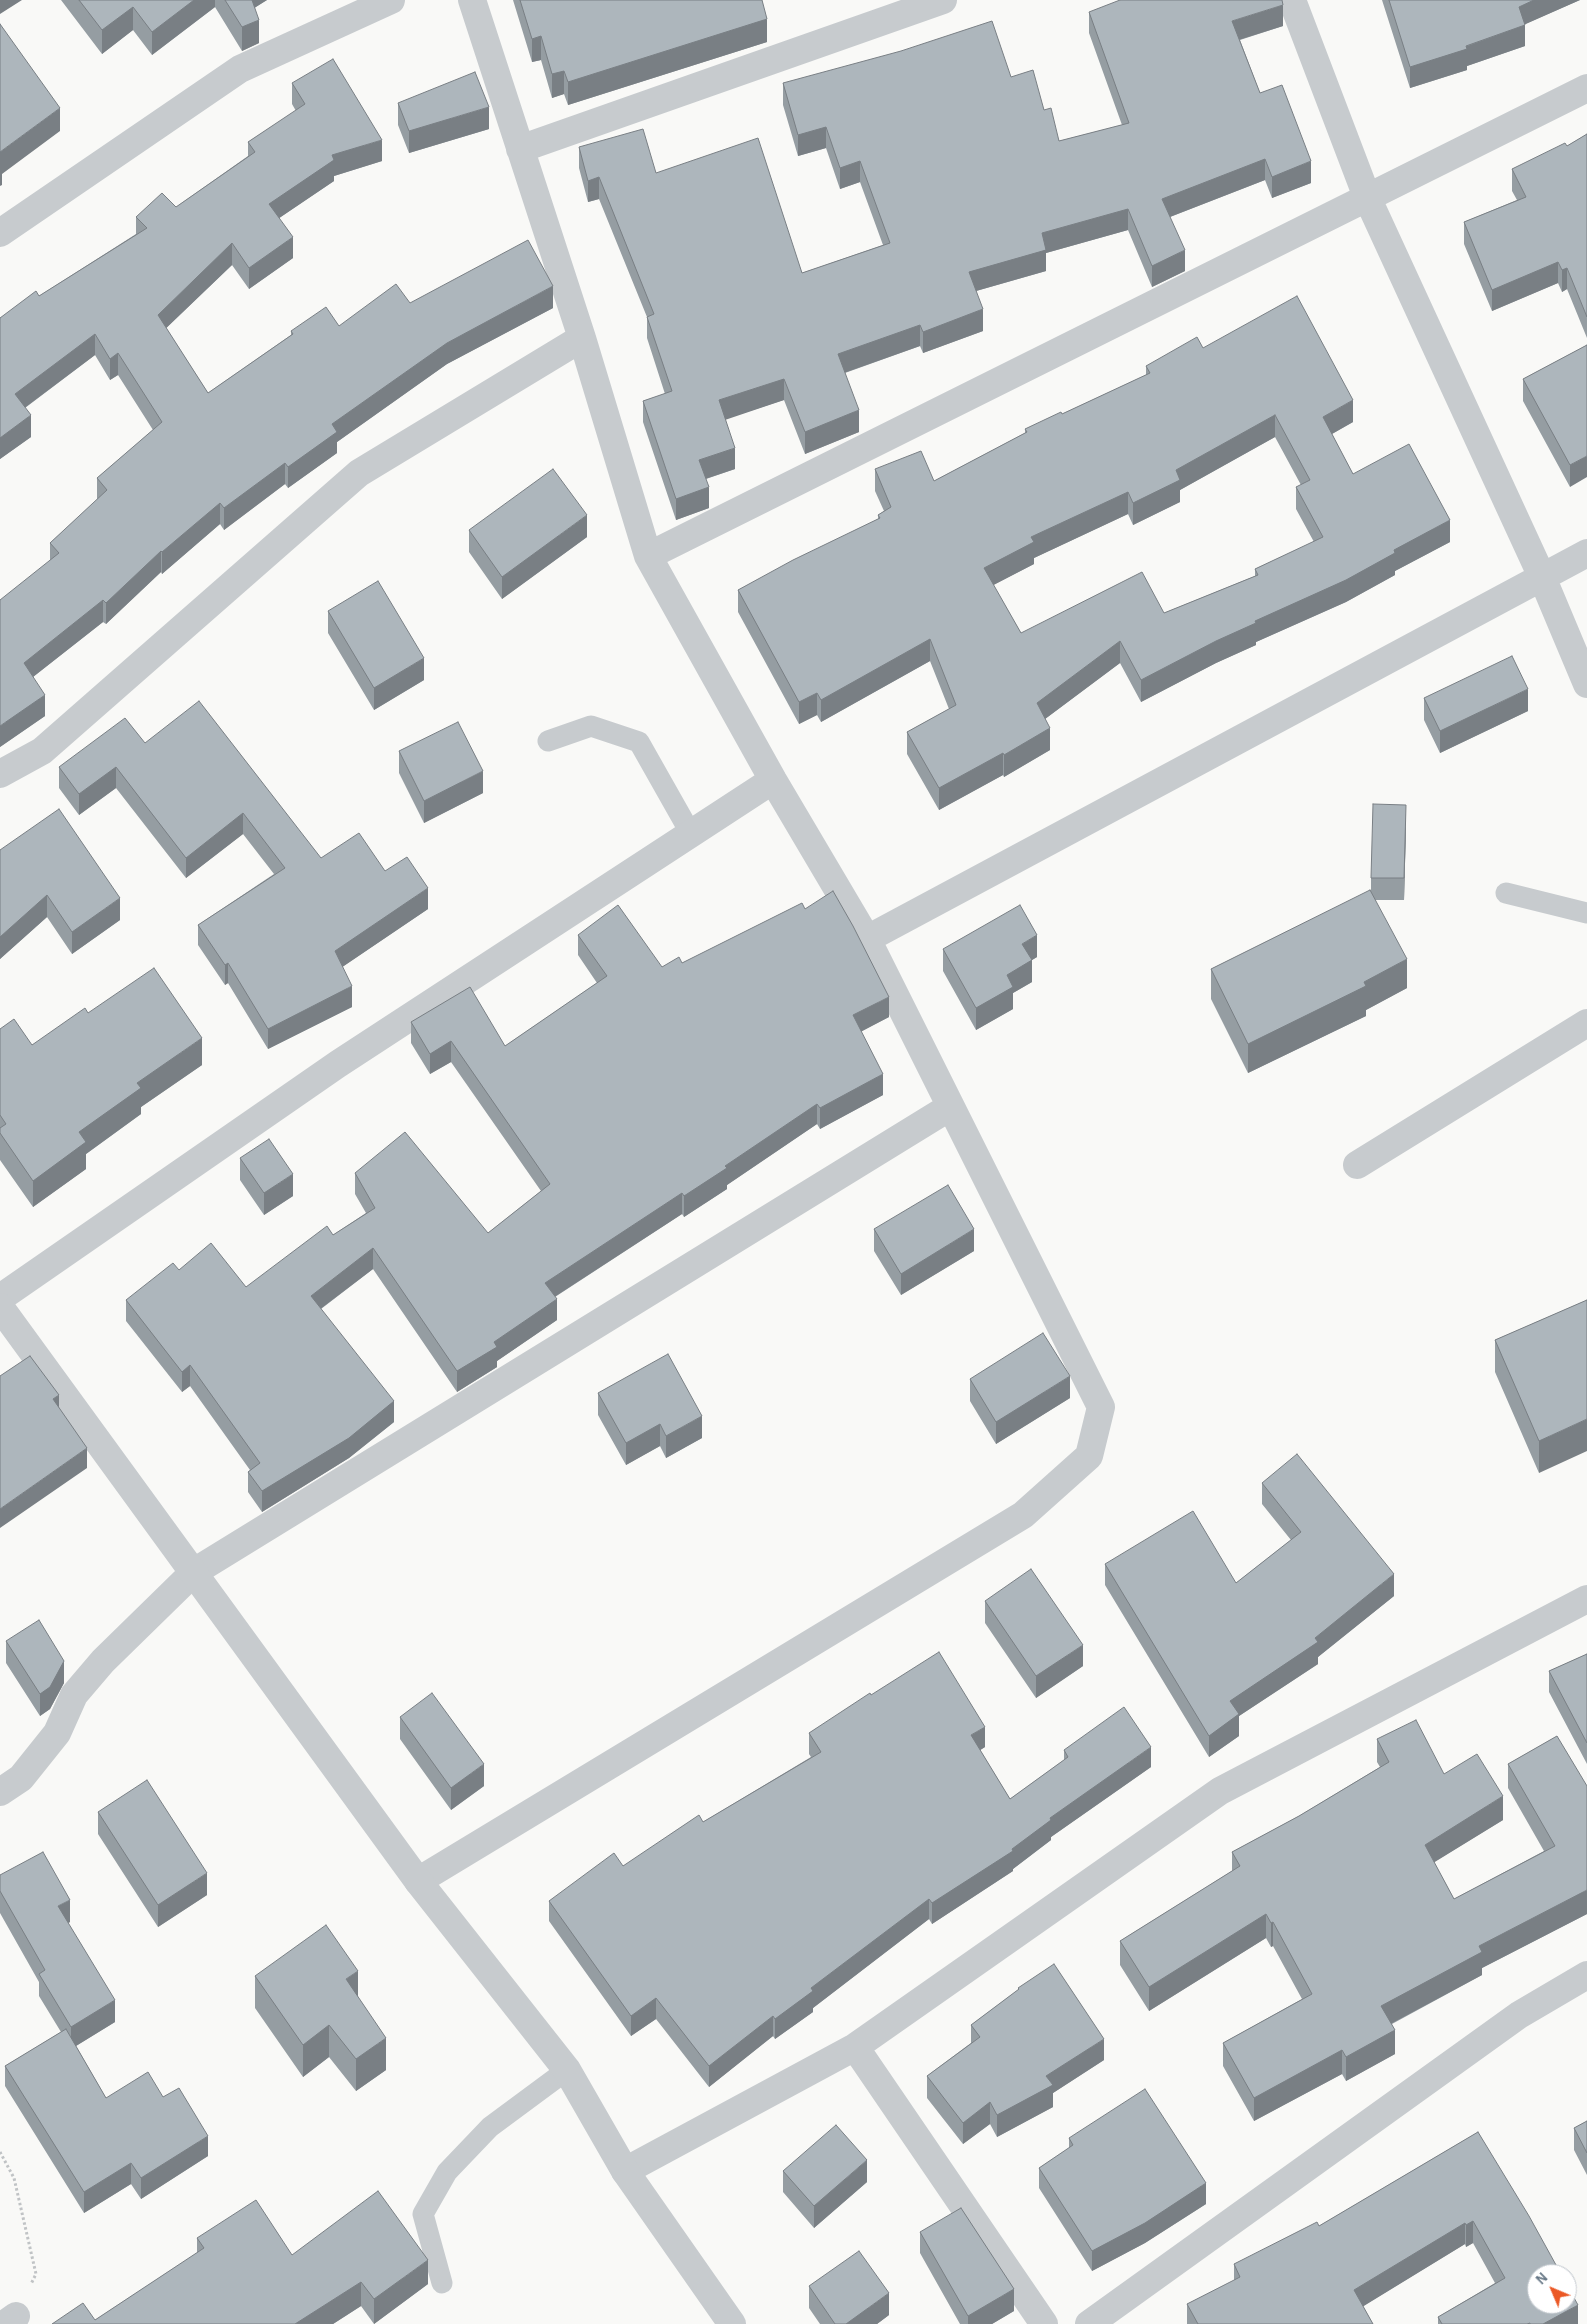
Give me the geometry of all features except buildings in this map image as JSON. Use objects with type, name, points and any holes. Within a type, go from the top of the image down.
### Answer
[{"type":"street","points":[[0,233],[240,69],[391,0]]},
{"type":"street","points":[[418,1880],[1023,1515],[1089,1456],[1101,1407],[866,939],[773,780],[648,556],[582,338],[472,0]]},
{"type":"street","points":[[520,149],[943,0]]},
{"type":"street","points":[[1292,0],[1367,197],[1542,577],[1587,684]]},
{"type":"street","points":[[648,556],[1587,88]]},
{"type":"street","points":[[0,774],[42,750],[359,473],[582,338]]},
{"type":"street","points":[[866,939],[1587,553]]},
{"type":"street","points":[[0,1298],[338,1064],[773,780]]},
{"type":"street","points":[[1357,1165],[1587,1023]]},
{"type":"street","points":[[0,1792],[21,1778],[57,1733],[74,1695],[103,1661],[194,1572],[950,1107]]},
{"type":"street","points":[[0,1307],[418,1880],[567,2070],[625,2171],[732,2324]]},
{"type":"street","points":[[625,2171],[855,2047],[1220,1791],[1587,1599]]},
{"type":"street","points":[[1089,2324],[1519,2016],[1587,1975]]},
{"type":"street","points":[[855,2047],[1044,2324]]},
{"type":"lane","points":[[548,741],[590,726],[640,742],[690,834]]},
{"type":"lane","points":[[1506,893],[1587,913]]},
{"type":"lane","points":[[442,2283],[423,2214],[447,2172],[490,2127],[567,2070]]},
{"type":"path","points":[[0,2152],[14,2178],[36,2274],[10,2320]]}]
